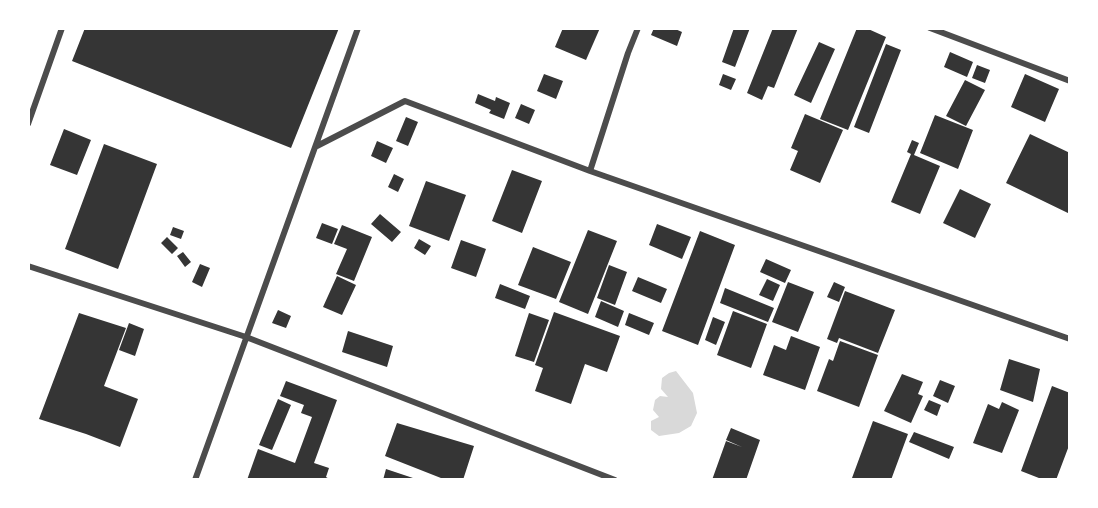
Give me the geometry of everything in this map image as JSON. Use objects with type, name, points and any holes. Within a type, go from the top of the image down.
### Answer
[{"type":"street","points":[[28,124],[62,28]]},
{"type":"street","points":[[195,480],[358,28]]},
{"type":"street","points":[[590,171],[638,28]]},
{"type":"street","points":[[930,28],[1070,81]]},
{"type":"street","points":[[316,146],[405,101],[590,171],[1070,339]]},
{"type":"street","points":[[28,266],[246,337],[615,480]]},
{"type":"shaded area","points":[[676,371],[693,393],[697,413],[691,426],[679,433],[659,436],[651,430],[651,421],[659,417],[653,410],[655,400],[660,396],[668,397],[661,389],[662,378]]},
{"type":"building","points":[[85,28],[339,28],[291,148],[72,61]]},
{"type":"building","points":[[563,28],[600,28],[586,60],[555,47]]},
{"type":"building","points":[[654,28],[673,28],[682,32],[677,46],[651,35]]},
{"type":"building","points":[[734,28],[750,28],[735,67],[722,62]]},
{"type":"building","points":[[773,28],[798,28],[774,88],[768,86],[762,100],[747,93]]},
{"type":"building","points":[[857,28],[866,28],[886,37],[848,130],[820,119]]},
{"type":"building","points":[[819,42],[835,49],[811,103],[794,95]]},
{"type":"building","points":[[886,44],[901,50],[869,133],[854,127]]},
{"type":"building","points":[[950,52],[973,62],[967,77],[944,67]]},
{"type":"building","points":[[977,65],[990,70],[985,83],[972,78]]},
{"type":"building","points":[[544,74],[563,81],[556,99],[537,91]]},
{"type":"building","points":[[723,74],[736,79],[731,90],[719,85]]},
{"type":"building","points":[[1025,74],[1059,89],[1045,122],[1011,107]]},
{"type":"building","points":[[965,80],[985,90],[966,126],[946,116]]},
{"type":"building","points":[[478,94],[495,101],[496,97],[510,103],[504,119],[489,113],[491,110],[475,103]]},
{"type":"building","points":[[521,104],[535,110],[529,124],[515,118]]},
{"type":"building","points":[[805,114],[843,130],[820,183],[790,170],[798,151],[791,148]]},
{"type":"building","points":[[935,115],[973,130],[958,169],[920,153]]},
{"type":"building","points":[[406,117],[418,122],[408,146],[396,141]]},
{"type":"building","points":[[64,129],[91,140],[77,175],[50,165]]},
{"type":"building","points":[[1030,134],[1070,153],[1070,214],[1006,183]]},
{"type":"building","points":[[912,140],[919,143],[914,155],[940,166],[920,214],[891,202],[911,154],[907,152]]},
{"type":"building","points":[[377,141],[393,148],[386,163],[371,156]]},
{"type":"building","points":[[104,144],[157,164],[118,269],[65,249]]},
{"type":"building","points":[[512,170],[542,181],[522,233],[492,221]]},
{"type":"building","points":[[394,174],[404,179],[398,192],[388,187]]},
{"type":"building","points":[[426,181],[466,195],[449,241],[409,226]]},
{"type":"building","points":[[960,189],[991,204],[975,238],[943,223]]},
{"type":"building","points":[[380,214],[401,232],[392,242],[371,224]]},
{"type":"building","points":[[322,223],[338,229],[332,244],[316,238]]},
{"type":"building","points":[[657,224],[691,237],[682,259],[649,245]]},
{"type":"building","points":[[342,225],[372,237],[354,281],[336,274],[347,249],[334,244]]},
{"type":"building","points":[[173,227],[184,231],[181,239],[170,235]]},
{"type":"building","points":[[588,230],[617,241],[588,314],[559,302]]},
{"type":"building","points":[[700,231],[735,245],[698,345],[662,331]]},
{"type":"building","points":[[167,237],[178,248],[172,254],[161,243]]},
{"type":"building","points":[[419,239],[431,246],[425,255],[414,248]]},
{"type":"building","points":[[461,240],[486,249],[476,277],[451,268]]},
{"type":"building","points":[[533,247],[571,262],[556,299],[518,285]]},
{"type":"building","points":[[183,252],[191,262],[185,267],[177,256]]},
{"type":"building","points":[[766,259],[791,270],[785,283],[760,272]]},
{"type":"building","points":[[200,264],[210,268],[202,287],[192,282]]},
{"type":"building","points":[[609,265],[627,272],[615,305],[597,298]]},
{"type":"building","points":[[337,276],[356,285],[342,315],[323,307]]},
{"type":"building","points":[[638,277],[667,289],[661,303],[632,291]]},
{"type":"building","points":[[767,279],[780,285],[773,301],[759,295]]},
{"type":"building","points":[[788,282],[814,292],[798,332],[772,322]]},
{"type":"building","points":[[834,282],[845,287],[839,302],[827,297]]},
{"type":"building","points":[[500,284],[530,296],[525,309],[495,298]]},
{"type":"building","points":[[725,288],[774,308],[768,322],[720,303]]},
{"type":"building","points":[[845,291],[895,310],[878,353],[839,338],[837,343],[827,339]]},
{"type":"building","points":[[601,301],[624,311],[618,327],[595,317]]},
{"type":"building","points":[[278,310],[291,316],[286,328],[272,323]]},
{"type":"building","points":[[733,311],[767,324],[751,368],[717,355]]},
{"type":"building","points":[[554,312],[620,336],[607,372],[585,364],[571,404],[535,391],[543,368],[535,365]]},
{"type":"building","points":[[79,313],[126,328],[104,386],[138,399],[120,447],[39,419]]},
{"type":"building","points":[[529,313],[549,320],[534,362],[515,356]]},
{"type":"building","points":[[629,313],[654,323],[649,335],[625,325]]},
{"type":"building","points":[[713,317],[725,322],[716,345],[705,340]]},
{"type":"building","points":[[129,323],[144,329],[135,356],[119,350]]},
{"type":"building","points":[[348,331],[393,346],[387,367],[342,352]]},
{"type":"building","points":[[791,336],[820,347],[805,390],[763,375],[774,345],[786,350]]},
{"type":"building","points":[[840,341],[878,355],[859,407],[817,391],[829,359],[833,361]]},
{"type":"building","points":[[1009,359],[1040,369],[1033,402],[1000,390]]},
{"type":"building","points":[[902,374],[923,382],[918,394],[923,396],[911,423],[884,411]]},
{"type":"building","points":[[940,380],[955,386],[948,403],[933,396]]},
{"type":"building","points":[[286,381],[337,400],[314,463],[329,468],[326,477],[331,480],[247,480],[258,449],[295,463],[312,417],[301,413],[304,405],[280,396]]},
{"type":"building","points":[[1052,386],[1070,393],[1070,443],[1056,480],[1044,480],[1021,471]]},
{"type":"building","points":[[278,399],[291,405],[272,450],[259,445]]},
{"type":"building","points":[[929,400],[941,405],[937,416],[924,410]]},
{"type":"building","points":[[1002,402],[1019,410],[1002,453],[973,443],[988,404],[999,409]]},
{"type":"building","points":[[873,421],[908,434],[891,480],[852,478]]},
{"type":"building","points":[[397,423],[474,446],[463,480],[446,480],[385,456]]},
{"type":"building","points":[[731,428],[760,440],[746,480],[712,480],[726,441],[742,447],[726,440]]},
{"type":"building","points":[[914,432],[954,447],[949,459],[909,442]]},
{"type":"building","points":[[386,469],[416,479],[383,480]]}]
